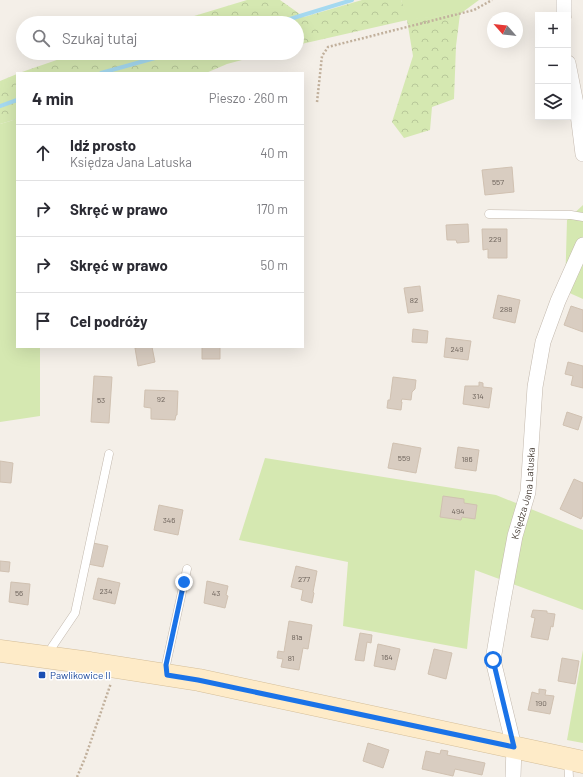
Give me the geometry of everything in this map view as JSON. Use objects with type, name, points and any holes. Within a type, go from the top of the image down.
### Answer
[{"type":"main road","points":[[0,651],[198,680],[514,747],[573,766]]},
{"type":"street","points":[[564,0],[564,12]]},
{"type":"street","points":[[571,78],[578,114],[583,154]]},
{"type":"street","name":"Księdza Jana Latuska","points":[[513,777],[514,747],[493,660],[515,536],[528,492],[535,387],[542,342],[558,300],[583,245]]},
{"type":"lane","points":[[489,214],[571,215],[583,217]]},
{"type":"lane","points":[[48,657],[52,647],[75,613],[109,454]]},
{"type":"lane","points":[[167,675],[166,665],[188,569]]},
{"type":"path","points":[[317,102],[322,56],[328,47],[474,10],[492,0]]},
{"type":"path","points":[[77,777],[116,667]]},
{"type":"green space","points":[[247,0],[280,0],[303,16],[194,16]]},
{"type":"green space","points":[[362,0],[401,0],[408,19],[460,14],[456,46],[454,99],[432,107],[430,130],[404,138],[392,122],[413,56],[407,20],[304,43],[304,17]]},
{"type":"green space","points":[[401,0],[479,0],[460,14],[407,20]]},
{"type":"green space","points":[[57,60],[242,60],[227,64],[208,72],[22,72]]},
{"type":"green space","points":[[16,74],[16,119],[0,124],[0,81]]},
{"type":"green space","points":[[16,119],[16,348],[40,348],[40,416],[0,422],[0,124]]},
{"type":"green space","points":[[583,205],[583,299],[565,291],[567,220]]},
{"type":"green space","points":[[265,458],[496,495],[583,530],[583,610],[475,570],[467,649],[343,626],[348,562],[239,540]]},
{"type":"green space","points":[[583,650],[583,743],[567,740]]},
{"type":"building","points":[[512,167],[514,192],[485,195],[482,170]]},
{"type":"building","points":[[468,224],[469,242],[457,243],[456,240],[447,240],[446,225]]},
{"type":"building","points":[[482,229],[507,229],[507,258],[488,258],[488,249],[483,250]]},
{"type":"building","points":[[420,286],[423,311],[408,313],[404,288]]},
{"type":"building","points":[[498,295],[520,300],[515,323],[493,318]]},
{"type":"building","points":[[571,306],[583,310],[583,332],[564,325]]},
{"type":"building","points":[[413,329],[428,331],[427,343],[412,342]]},
{"type":"building","points":[[446,338],[471,341],[468,360],[444,357]]},
{"type":"building","points":[[135,348],[152,348],[155,362],[138,366]]},
{"type":"building","points":[[202,348],[220,348],[220,359],[202,359]]},
{"type":"building","points":[[568,362],[583,366],[583,388],[571,385],[573,376],[565,374]]},
{"type":"building","points":[[94,376],[112,377],[109,423],[91,422]]},
{"type":"building","points":[[393,377],[416,380],[415,389],[412,392],[411,400],[402,399],[401,410],[387,408],[388,400],[390,400]]},
{"type":"building","points":[[479,382],[483,383],[483,387],[492,388],[489,408],[463,404],[465,386],[479,386]]},
{"type":"building","points":[[145,390],[178,391],[177,415],[175,420],[151,419],[151,408],[144,407]]},
{"type":"building","points":[[567,412],[582,417],[578,430],[563,425]]},
{"type":"building","points":[[393,443],[421,448],[416,473],[388,468]]},
{"type":"building","points":[[458,447],[479,450],[476,471],[455,468]]},
{"type":"building","points":[[0,461],[13,463],[11,483],[0,482]]},
{"type":"building","points":[[574,479],[583,483],[583,515],[581,519],[560,509]]},
{"type":"building","points":[[443,496],[464,499],[464,503],[477,505],[475,519],[462,517],[461,520],[440,517]]},
{"type":"building","points":[[159,505],[183,510],[178,535],[154,530]]},
{"type":"building","points":[[93,543],[108,546],[103,567],[88,564]]},
{"type":"building","points":[[0,561],[10,562],[9,572],[0,571]]},
{"type":"building","points":[[296,566],[317,571],[312,603],[301,600],[303,590],[291,587]]},
{"type":"building","points":[[98,578],[120,583],[115,604],[93,599]]},
{"type":"building","points":[[207,581],[228,586],[226,595],[228,596],[225,608],[204,603]]},
{"type":"building","points":[[11,582],[30,584],[28,605],[9,602]]},
{"type":"building","points":[[533,610],[547,611],[547,613],[555,614],[553,627],[551,626],[548,640],[531,637],[535,618],[531,617]]},
{"type":"building","points":[[289,621],[312,625],[308,649],[303,648],[299,670],[281,667],[283,659],[277,658],[278,651],[284,652]]},
{"type":"building","points":[[360,633],[372,635],[371,643],[367,642],[364,661],[355,660]]},
{"type":"building","points":[[378,644],[400,649],[395,670],[374,666]]},
{"type":"building","points":[[434,649],[452,653],[446,679],[428,674]]},
{"type":"building","points":[[562,658],[579,661],[575,684],[558,681]]},
{"type":"building","points":[[539,689],[546,690],[545,695],[554,696],[550,714],[528,710],[532,692],[539,694]]},
{"type":"building","points":[[368,743],[389,750],[383,768],[363,761]]},
{"type":"building","points":[[441,750],[448,751],[447,755],[485,763],[482,775],[455,769],[453,776],[422,769],[426,751],[440,754]]},
{"type":"waterway","points":[[300,16],[352,0]]},
{"type":"waterway","points":[[105,72],[148,60]]},
{"type":"waterway","points":[[0,106],[16,100]]},
{"type":"place","name":"Pawlikowice II","points":[[42,675]]},
{"type":"route","points":[[184,582],[166,665],[167,675],[198,680],[514,747],[493,660]]}]
